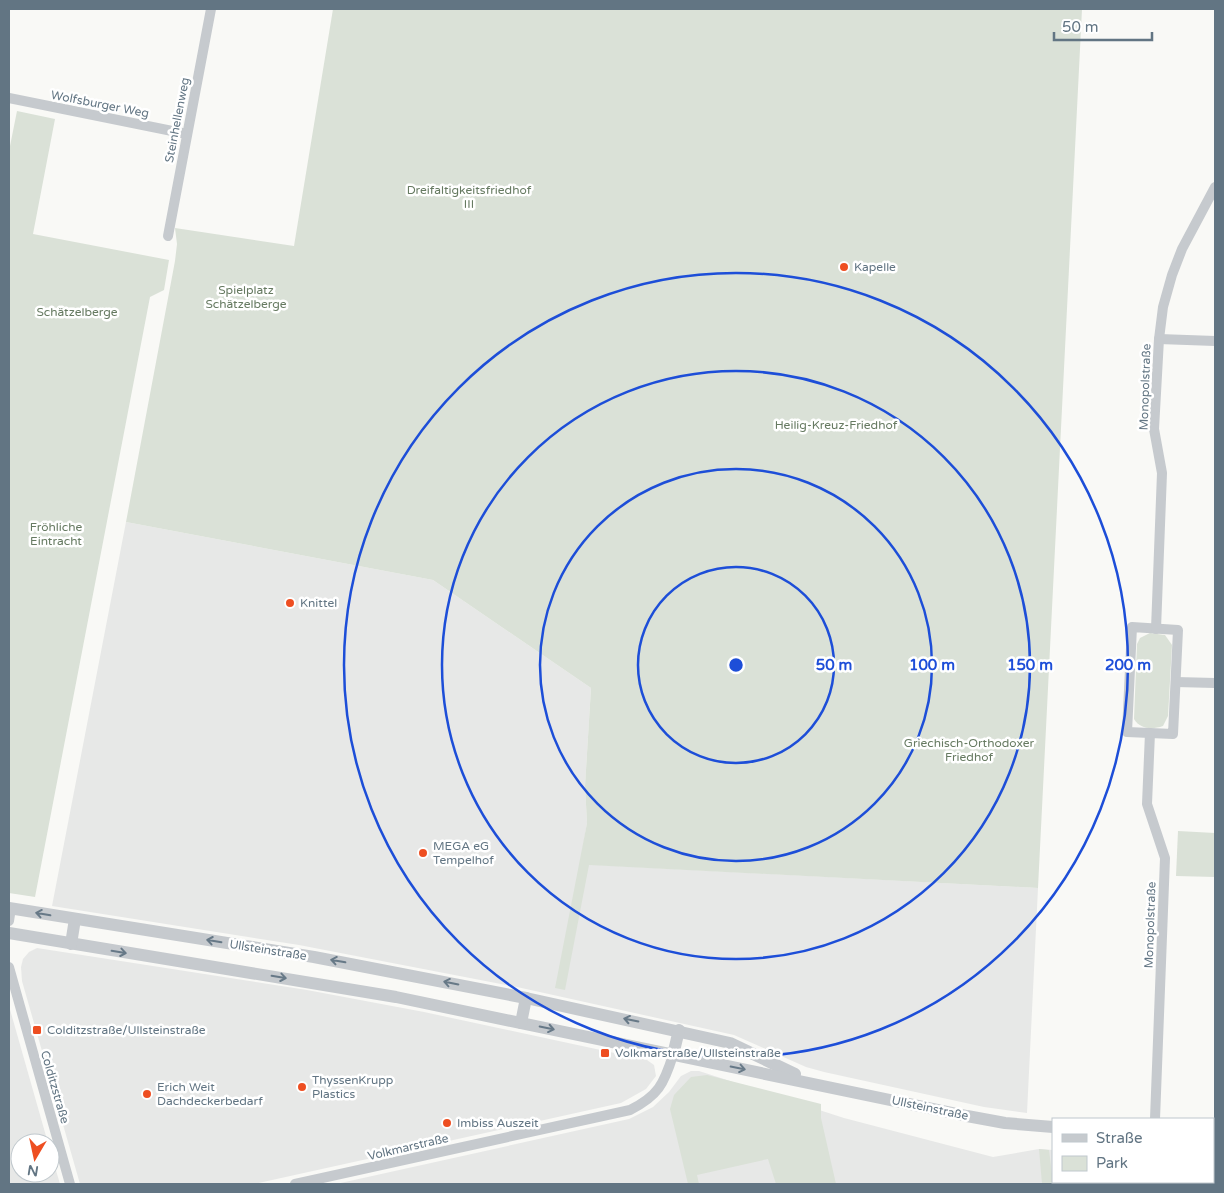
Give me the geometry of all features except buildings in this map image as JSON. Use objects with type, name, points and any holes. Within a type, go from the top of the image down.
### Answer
[{"type":"street","name":"Steinhellenweg","points":[[168,236],[212,9]]},
{"type":"street","name":"Wolfsburger Weg","points":[[9,98],[188,134]]},
{"type":"street","name":"Monopolstraße","points":[[1156,629],[1162,473],[1154,429],[1159,340],[1164,307],[1172,275],[1182,249],[1215,187]]},
{"type":"street","points":[[1159,340],[1215,341]]},
{"type":"street","points":[[1132,627],[1178,630],[1176,682],[1173,734],[1127,732],[1132,627]]},
{"type":"street","points":[[1176,682],[1215,683]]},
{"type":"street","name":"Monopolstraße","points":[[1150,733],[1147,804],[1165,858],[1155,1118]]},
{"type":"street","points":[[9,922],[10,908]]},
{"type":"street","name":"Ullsteinstraße","points":[[10,908],[332,960],[679,1030],[730,1043],[808,1081]]},
{"type":"street","points":[[71,944],[75,919]]},
{"type":"street","name":"Ullsteinstraße","points":[[9,933],[396,997],[808,1081],[967,1116],[1004,1123],[1052,1127]]},
{"type":"street","name":"Colditzstraße","points":[[9,967],[70,1184]]},
{"type":"street","points":[[521,1023],[526,998]]},
{"type":"street","points":[[673,1055],[679,1030]]},
{"type":"street","name":"Volkmarstraße","points":[[295,1184],[630,1110],[655,1093],[662,1084],[673,1055]]},
{"type":"shaded area","points":[[126,522],[433,580],[591,688],[585,786],[587,823],[580,864],[1038,888],[1027,1113],[984,1107],[824,1072],[806,1067],[734,1035],[517,987],[299,945],[52,906]]},
{"type":"shaded area","points":[[37,948],[307,990],[424,1012],[647,1060],[654,1065],[656,1076],[646,1089],[621,1103],[254,1184],[80,1184],[22,981],[21,967],[23,959],[29,952]]},
{"type":"shaded area","points":[[9,1006],[45,1133],[10,1133],[10,1183],[60,1184],[9,1184]]},
{"type":"shaded area","points":[[691,1071],[699,1071],[844,1118],[993,1157],[1039,1149],[1052,1150],[1052,1183],[1214,1183],[1215,1144],[1215,1184],[336,1184],[629,1119],[653,1107],[669,1092],[681,1076]]},
{"type":"green space","points":[[333,9],[1082,9],[1038,888],[589,865],[565,990],[555,988],[587,823],[585,786],[591,688],[433,580],[126,522],[175,261],[177,244],[175,228],[294,246]]},
{"type":"green space","points":[[17,111],[55,119],[33,234],[169,260],[164,290],[150,297],[35,897],[9,893],[9,151]]},
{"type":"green space","points":[[1150,633],[1165,635],[1172,645],[1168,716],[1163,726],[1155,728],[1143,727],[1134,719],[1137,644],[1140,638]]},
{"type":"green space","points":[[1178,831],[1215,833],[1215,877],[1176,876]]},
{"type":"green space","points":[[707,1075],[821,1104],[821,1118],[836,1184],[776,1184],[768,1159],[697,1175],[699,1184],[688,1184],[670,1109],[674,1095],[691,1077]]},
{"type":"green space","points":[[1039,1149],[1049,1150],[1052,1183],[1056,1184],[1042,1184]]},
{"type":"place","name":"Kapelle","points":[[844,267]]},
{"type":"place","name":"Knittel","points":[[290,603]]},
{"type":"place","name":"MEGA eG Tempelhof","points":[[423,853]]},
{"type":"place","name":"Colditzstraße/Ullsteinstraße","points":[[37,1030]]},
{"type":"place","name":"Volkmarstraße/Ullsteinstraße","points":[[605,1053]]},
{"type":"place","name":"ThyssenKrupp Plastics","points":[[302,1087]]},
{"type":"place","name":"Erich Weit Dachdeckerbedarf","points":[[147,1094]]},
{"type":"place","name":"Imbiss Auszeit","points":[[447,1123]]},
{"type":"park label","name":"Dreifaltigkeitsfriedhof III","points":[[469,197]]},
{"type":"park label","name":"Spielplatz Schätzelberge","points":[[246,297]]},
{"type":"park label","name":"Schätzelberge","points":[[77,312]]},
{"type":"park label","name":"Heilig-Kreuz-Friedhof","points":[[836,425]]},
{"type":"park label","name":"Fröhliche Eintracht","points":[[56,534]]},
{"type":"park label","name":"Griechisch-Orthodoxer Friedhof","points":[[969,750]]}]
